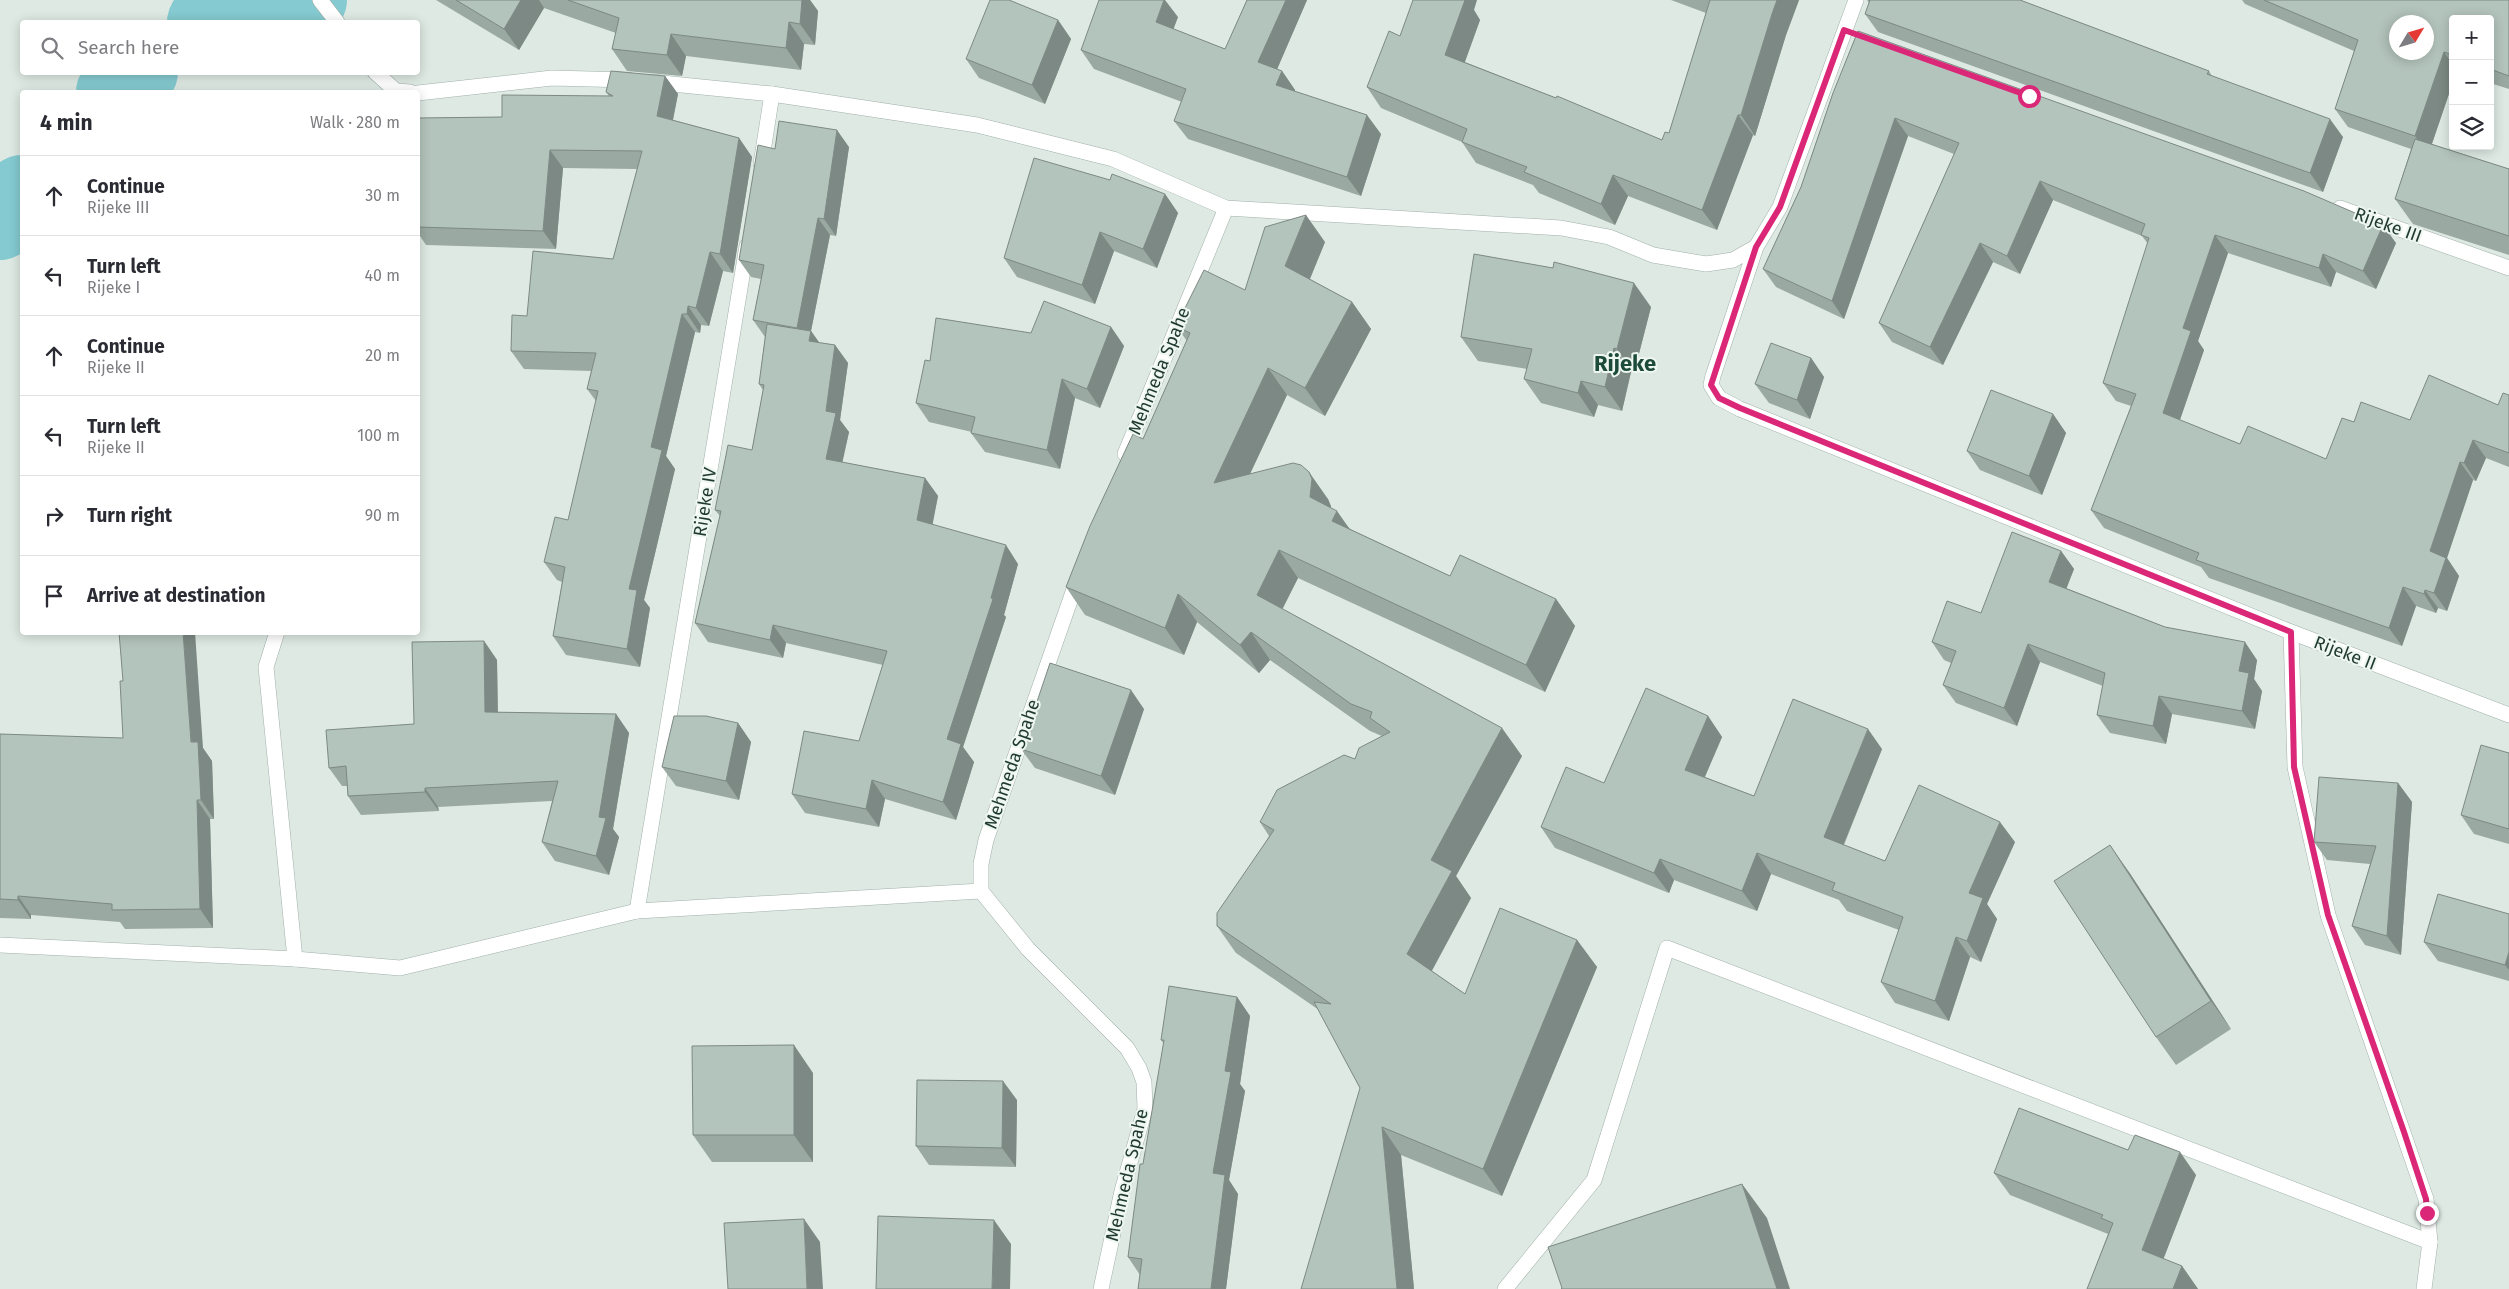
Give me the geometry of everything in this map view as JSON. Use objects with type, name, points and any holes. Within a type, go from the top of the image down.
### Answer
[{"type":"street","points":[[320,0],[335,20]]},
{"type":"street","name":"Rijeke II","points":[[1856,0],[1780,207],[1756,247],[1713,376],[1711,385],[1719,398],[1749,412],[2291,632],[2509,715]]},
{"type":"street","points":[[1844,30],[1863,37]]},
{"type":"street","points":[[379,75],[398,90]]},
{"type":"street","points":[[420,93],[552,78],[615,79],[772,94],[977,125],[1074,149],[1113,159],[1226,208],[1561,228],[1609,237],[1653,255],[1706,264],[1733,260],[1756,247]]},
{"type":"street","points":[[758,182],[772,94]]},
{"type":"street","name":"Rijeke III","points":[[2322,201],[2509,268]]},
{"type":"street","name":"Mehmeda Spahe","points":[[1120,465],[1226,208]]},
{"type":"street","name":"Rijeke IV","points":[[637,911],[750,232]]},
{"type":"street","name":"Mehmeda Spahe","points":[[1083,565],[986,840],[981,864],[981,891],[1028,949],[1127,1048],[1139,1068],[1144,1082],[1144,1109],[1122,1191],[1101,1289]]},
{"type":"street","points":[[2291,632],[2294,767],[2328,915],[2426,1199],[2430,1242],[2424,1289]]},
{"type":"street","points":[[276,635],[266,667],[295,960]]},
{"type":"street","points":[[0,945],[295,960],[400,968],[637,911],[981,891]]},
{"type":"street","points":[[1505,1289],[1594,1180],[1667,948],[2430,1242]]},
{"type":"building","points":[[456,0],[521,0],[504,29]]},
{"type":"building","points":[[568,0],[802,0],[800,24],[789,22],[786,48],[671,34],[667,55],[612,49],[619,18]]},
{"type":"building","points":[[990,0],[1009,0],[1058,20],[1032,85],[966,59]]},
{"type":"building","points":[[1099,0],[1164,0],[1156,22],[1225,49],[1247,0],[1286,0],[1258,62],[1282,71],[1276,85],[1367,115],[1347,177],[1174,121],[1186,89],[1081,50]]},
{"type":"building","points":[[1413,0],[1465,0],[1445,55],[1556,98],[1557,96],[1662,140],[1665,132],[1669,133],[1710,0],[1777,0],[1741,115],[1738,115],[1702,210],[1613,175],[1601,204],[1524,172],[1527,167],[1462,142],[1467,129],[1367,87],[1389,31],[1400,36]]},
{"type":"building","points":[[1870,0],[2020,0],[2209,71],[2207,74],[2330,119],[2310,173],[1865,14]]},
{"type":"building","points":[[2264,0],[2509,0],[2509,76],[2494,70],[2494,15],[2449,15],[2449,54],[2444,52],[2415,136],[2335,109],[2358,40]]},
{"type":"building","points":[[1858,31],[2304,191],[2383,225],[2363,271],[2323,254],[2319,268],[2215,235],[2183,328],[2191,331],[2163,413],[2240,444],[2248,426],[2326,459],[2342,418],[2354,422],[2361,402],[2410,420],[2429,375],[2498,405],[2503,393],[2509,395],[2509,453],[2473,440],[2464,463],[2460,462],[2430,551],[2446,558],[2434,593],[2425,590],[2424,594],[2403,587],[2389,628],[2196,560],[2199,553],[2091,510],[2136,394],[2103,383],[2149,238],[2141,235],[2145,224],[2040,181],[2007,256],[1980,243],[1930,347],[1879,323],[1959,143],[1895,118],[1832,301],[1763,269],[1801,187],[1833,93]]},
{"type":"building","points":[[611,71],[665,76],[657,116],[739,138],[720,254],[710,252],[696,308],[688,306],[687,314],[682,314],[651,447],[662,450],[629,589],[637,590],[627,649],[553,636],[565,567],[544,562],[555,517],[568,520],[598,391],[587,389],[596,353],[511,351],[512,315],[527,316],[533,251],[613,259],[642,151],[550,150],[543,231],[420,227],[420,118],[502,117],[502,95],[613,96],[606,92]]},
{"type":"building","points":[[779,121],[837,130],[824,219],[818,218],[797,328],[753,320],[764,265],[739,260],[758,145],[775,149]]},
{"type":"building","points":[[2415,139],[2509,169],[2509,236],[2395,199]]},
{"type":"building","points":[[1034,158],[1110,180],[1112,174],[1165,194],[1143,249],[1100,232],[1082,285],[1004,258]]},
{"type":"building","points":[[1306,215],[1285,266],[1352,302],[1305,388],[1268,368],[1214,483],[1293,463],[1301,465],[1309,472],[1312,479],[1310,497],[1337,511],[1332,521],[1450,576],[1460,555],[1556,599],[1526,665],[1279,550],[1257,595],[1502,728],[1431,860],[1452,871],[1407,954],[1465,994],[1500,908],[1577,940],[1483,1169],[1382,1127],[1397,1289],[1301,1289],[1360,1088],[1314,1002],[1331,1004],[1217,926],[1217,913],[1274,830],[1260,822],[1277,790],[1344,755],[1355,759],[1359,748],[1390,732],[1370,718],[1372,712],[1351,704],[1251,632],[1240,645],[1178,594],[1165,628],[1066,587],[1090,526],[1133,434],[1143,439],[1190,333],[1176,326],[1204,270],[1245,290],[1265,227]]},
{"type":"building","points":[[1474,254],[1553,268],[1554,262],[1634,283],[1617,349],[1614,348],[1605,387],[1581,381],[1578,393],[1524,379],[1532,349],[1461,337]]},
{"type":"building","points":[[1044,301],[1111,327],[1087,389],[1062,379],[1047,450],[971,433],[975,417],[916,403],[925,360],[930,361],[936,318],[1031,333]]},
{"type":"building","points":[[767,324],[811,331],[809,341],[835,345],[826,411],[836,413],[826,459],[925,478],[917,520],[1006,545],[991,598],[993,599],[947,739],[961,744],[943,802],[872,780],[866,809],[792,794],[804,731],[859,741],[887,651],[773,625],[770,640],[695,623],[721,511],[715,510],[728,445],[752,450],[764,385],[759,384]]},
{"type":"building","points":[[1771,343],[1811,358],[1797,400],[1755,384]]},
{"type":"building","points":[[1991,390],[2053,414],[2029,476],[1967,451]]},
{"type":"building","points":[[2012,532],[2061,551],[2049,582],[2165,627],[2245,642],[2239,671],[2249,673],[2242,711],[2159,696],[2153,726],[2097,715],[2105,673],[2028,644],[2004,708],[1943,685],[1956,651],[1932,642],[1947,601],[1981,613]]},
{"type":"building","points":[[119,635],[183,635],[191,742],[198,742],[201,800],[197,800],[200,909],[112,910],[112,904],[18,896],[18,900],[0,899],[0,734],[123,738],[120,681],[123,681]]},
{"type":"building","points":[[484,641],[485,712],[616,714],[599,817],[606,818],[596,856],[542,842],[558,781],[425,788],[425,792],[348,796],[346,766],[329,768],[326,730],[414,724],[412,642]]},
{"type":"building","points":[[1050,663],[1131,690],[1101,776],[1021,749]]},
{"type":"building","points":[[1646,688],[1708,716],[1685,770],[1754,796],[1793,699],[1868,729],[1824,837],[1885,861],[1919,785],[2000,822],[1969,893],[1983,898],[1967,941],[1956,937],[1935,1001],[1881,982],[1903,917],[1832,890],[1835,883],[1757,853],[1742,891],[1660,859],[1654,873],[1541,827],[1566,767],[1604,783]]},
{"type":"building","points":[[674,716],[706,716],[738,723],[726,781],[662,767]]},
{"type":"building","points":[[2481,745],[2509,753],[2509,829],[2461,815]]},
{"type":"building","points":[[2319,777],[2398,783],[2387,936],[2352,926],[2376,846],[2314,842]]},
{"type":"building","points":[[2110,845],[2211,1001],[2156,1037],[2054,881]]},
{"type":"building","points":[[2438,894],[2509,914],[2509,952],[2505,965],[2424,942]]},
{"type":"building","points":[[1169,986],[1237,997],[1225,1071],[1231,1072],[1213,1173],[1225,1175],[1211,1289],[1138,1289],[1142,1259],[1128,1257],[1140,1164],[1143,1164],[1164,1040],[1161,1040]]},
{"type":"building","points":[[794,1045],[794,1135],[693,1135],[692,1046]]},
{"type":"building","points":[[917,1080],[1003,1081],[1002,1148],[916,1146]]},
{"type":"building","points":[[2019,1108],[2128,1150],[2135,1135],[2180,1152],[2142,1250],[2182,1266],[2173,1289],[2087,1289],[2113,1223],[2101,1218],[2103,1215],[1994,1173]]},
{"type":"building","points":[[1742,1184],[1777,1289],[1561,1289],[1548,1247]]},
{"type":"building","points":[[878,1216],[994,1220],[992,1289],[876,1289]]},
{"type":"building","points":[[804,1219],[807,1289],[728,1289],[724,1223]]},
{"type":"waterway","points":[[208,20],[221,10],[309,0]]},
{"type":"waterway","points":[[117,90],[136,75]]},
{"type":"waterway","points":[[0,222],[20,196]]},
{"type":"district","name":"Rijeke","points":[[1625,363]]},
{"type":"route","points":[[2029,96],[1844,30],[1780,207],[1756,247],[1711,385],[1719,398],[1740,408],[2291,632],[2294,767],[2328,915],[2404,1132],[2426,1199],[2427,1213]]}]
